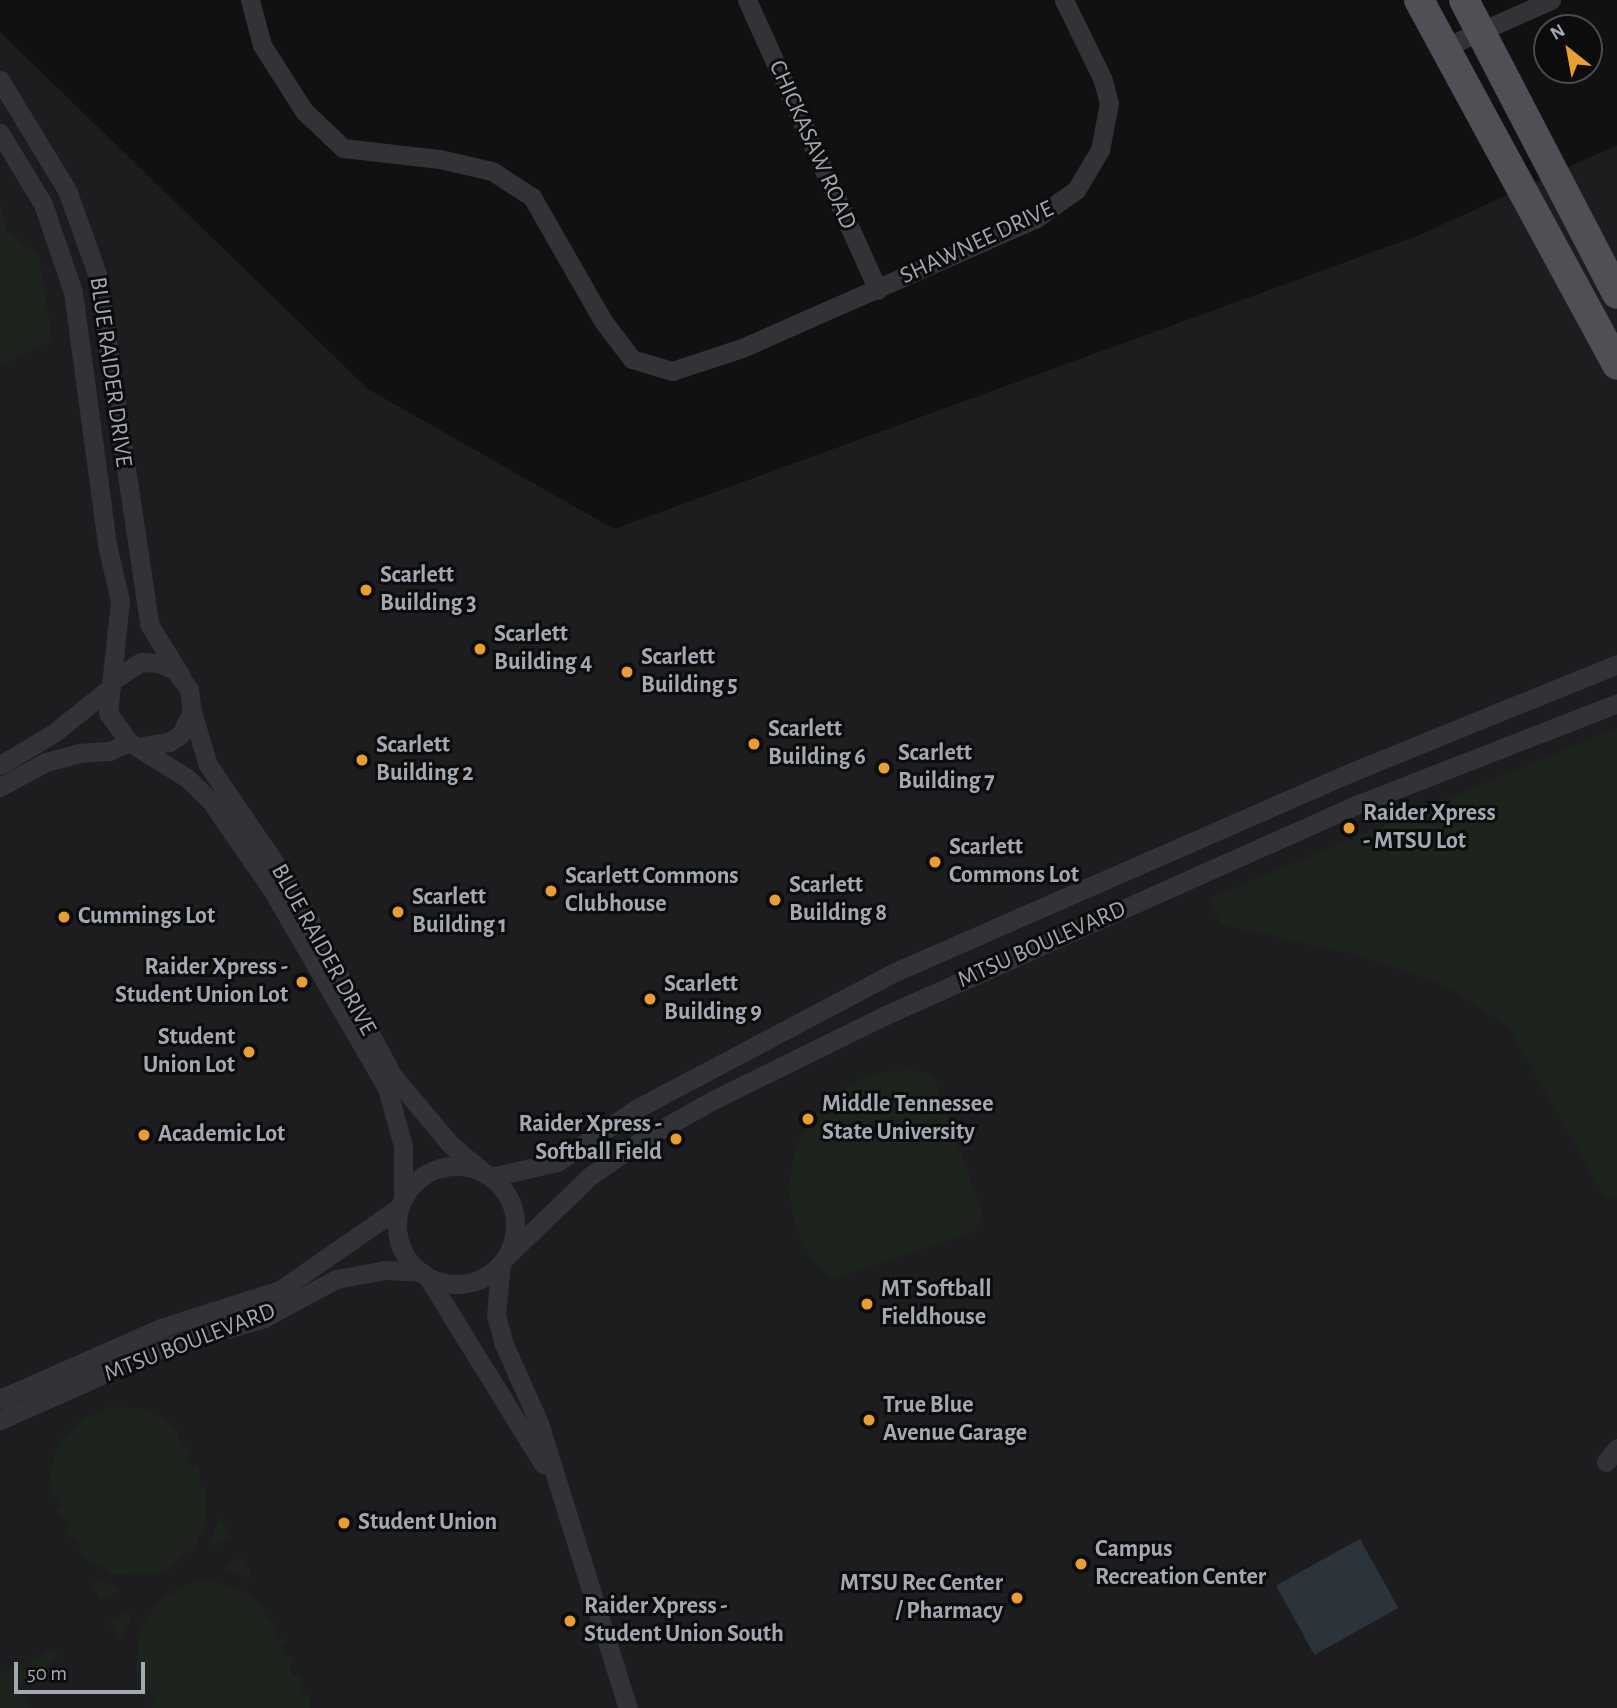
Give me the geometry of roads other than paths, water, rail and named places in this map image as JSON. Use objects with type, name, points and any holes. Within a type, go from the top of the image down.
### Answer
[{"type":"main road","points":[[1419,0],[1617,365]]},
{"type":"main road","points":[[1464,0],[1617,294]]},
{"type":"street","name":"SHAWNEE DRIVE","points":[[250,0],[262,45],[304,111],[343,148],[440,159],[492,171],[532,197],[603,321],[632,359],[672,371],[742,348],[878,290],[1059,206],[1088,175],[1100,150],[1109,103],[1103,80],[1064,0]]},
{"type":"street","name":"CHICKASAW ROAD","points":[[747,0],[878,290]]},
{"type":"street","points":[[1445,47],[1551,0]]},
{"type":"street","name":"BLUE RAIDER DRIVE","points":[[0,80],[66,190],[97,274],[149,624],[181,676]]},
{"type":"street","name":"BLUE RAIDER DRIVE","points":[[0,133],[43,204],[74,292],[107,545],[120,601],[112,683]]},
{"type":"street","points":[[0,765],[54,733],[141,662],[159,663],[181,676],[192,712],[181,734],[169,742],[79,753],[46,762],[0,788]]},
{"type":"street","name":"MTSU BOULEVARD","points":[[486,1174],[557,1162],[636,1109],[894,972],[1354,771],[1617,664]]},
{"type":"street","points":[[112,683],[108,713],[134,745]]},
{"type":"street","name":"MTSU BOULEVARD","points":[[504,1260],[590,1176],[642,1140],[713,1100],[886,1015],[1356,805],[1617,703]]},
{"type":"street","name":"BLUE RAIDER DRIVE","points":[[192,712],[208,765],[292,888],[393,1076],[451,1145],[486,1174]]},
{"type":"street","name":"BLUE RAIDER DRIVE","points":[[134,745],[187,778],[211,800],[271,888],[387,1088],[403,1146],[402,1203]]},
{"type":"street","points":[[559,1493],[476,1350],[424,1274],[403,1250],[398,1233],[402,1203],[414,1183],[437,1169],[464,1166],[486,1174],[510,1198],[515,1217],[504,1260],[498,1324],[539,1423],[628,1708]]},
{"type":"street","name":"MTSU BOULEVARD","points":[[0,1399],[161,1328],[280,1290],[402,1203]]},
{"type":"street","points":[[424,1274],[443,1283],[472,1282],[504,1260]]},
{"type":"street","name":"MTSU BOULEVARD","points":[[0,1420],[165,1347],[264,1318],[336,1279],[384,1270],[424,1274]]},
{"type":"place","name":"Scarlett Building 3","points":[[366,590]]},
{"type":"place","name":"Scarlett Building 4","points":[[480,649]]},
{"type":"place","name":"Scarlett Building 5","points":[[627,672]]},
{"type":"place","name":"Scarlett Building 6","points":[[754,744]]},
{"type":"place","name":"Scarlett Building 2","points":[[362,760]]},
{"type":"place","name":"Scarlett Building 7","points":[[884,768]]},
{"type":"place","name":"Raider Xpress - MTSU Lot","points":[[1349,828]]},
{"type":"place","name":"Scarlett Commons Lot","points":[[935,862]]},
{"type":"place","name":"Scarlett Commons Clubhouse","points":[[551,891]]},
{"type":"place","name":"Scarlett Building 8","points":[[775,900]]},
{"type":"place","name":"Scarlett Building 1","points":[[398,912]]},
{"type":"place","name":"Cummings Lot","points":[[64,917]]},
{"type":"place","name":"Raider Xpress - Student Union Lot","points":[[302,982]]},
{"type":"place","name":"Scarlett Building 9","points":[[650,999]]},
{"type":"place","name":"Student Union Lot","points":[[249,1052]]},
{"type":"place","name":"Middle Tennessee State University","points":[[808,1119]]},
{"type":"place","name":"Academic Lot","points":[[144,1135]]},
{"type":"place","name":"Raider Xpress - Softball Field","points":[[676,1139]]},
{"type":"place","name":"MT Softball Fieldhouse","points":[[867,1304]]},
{"type":"place","name":"True Blue Avenue Garage","points":[[869,1420]]},
{"type":"place","name":"Student Union","points":[[344,1523]]},
{"type":"place","name":"Campus Recreation Center","points":[[1081,1564]]},
{"type":"place","name":"MTSU Rec Center / Pharmacy","points":[[1017,1598]]},
{"type":"place","name":"Raider Xpress - Student Union South","points":[[570,1621]]}]
